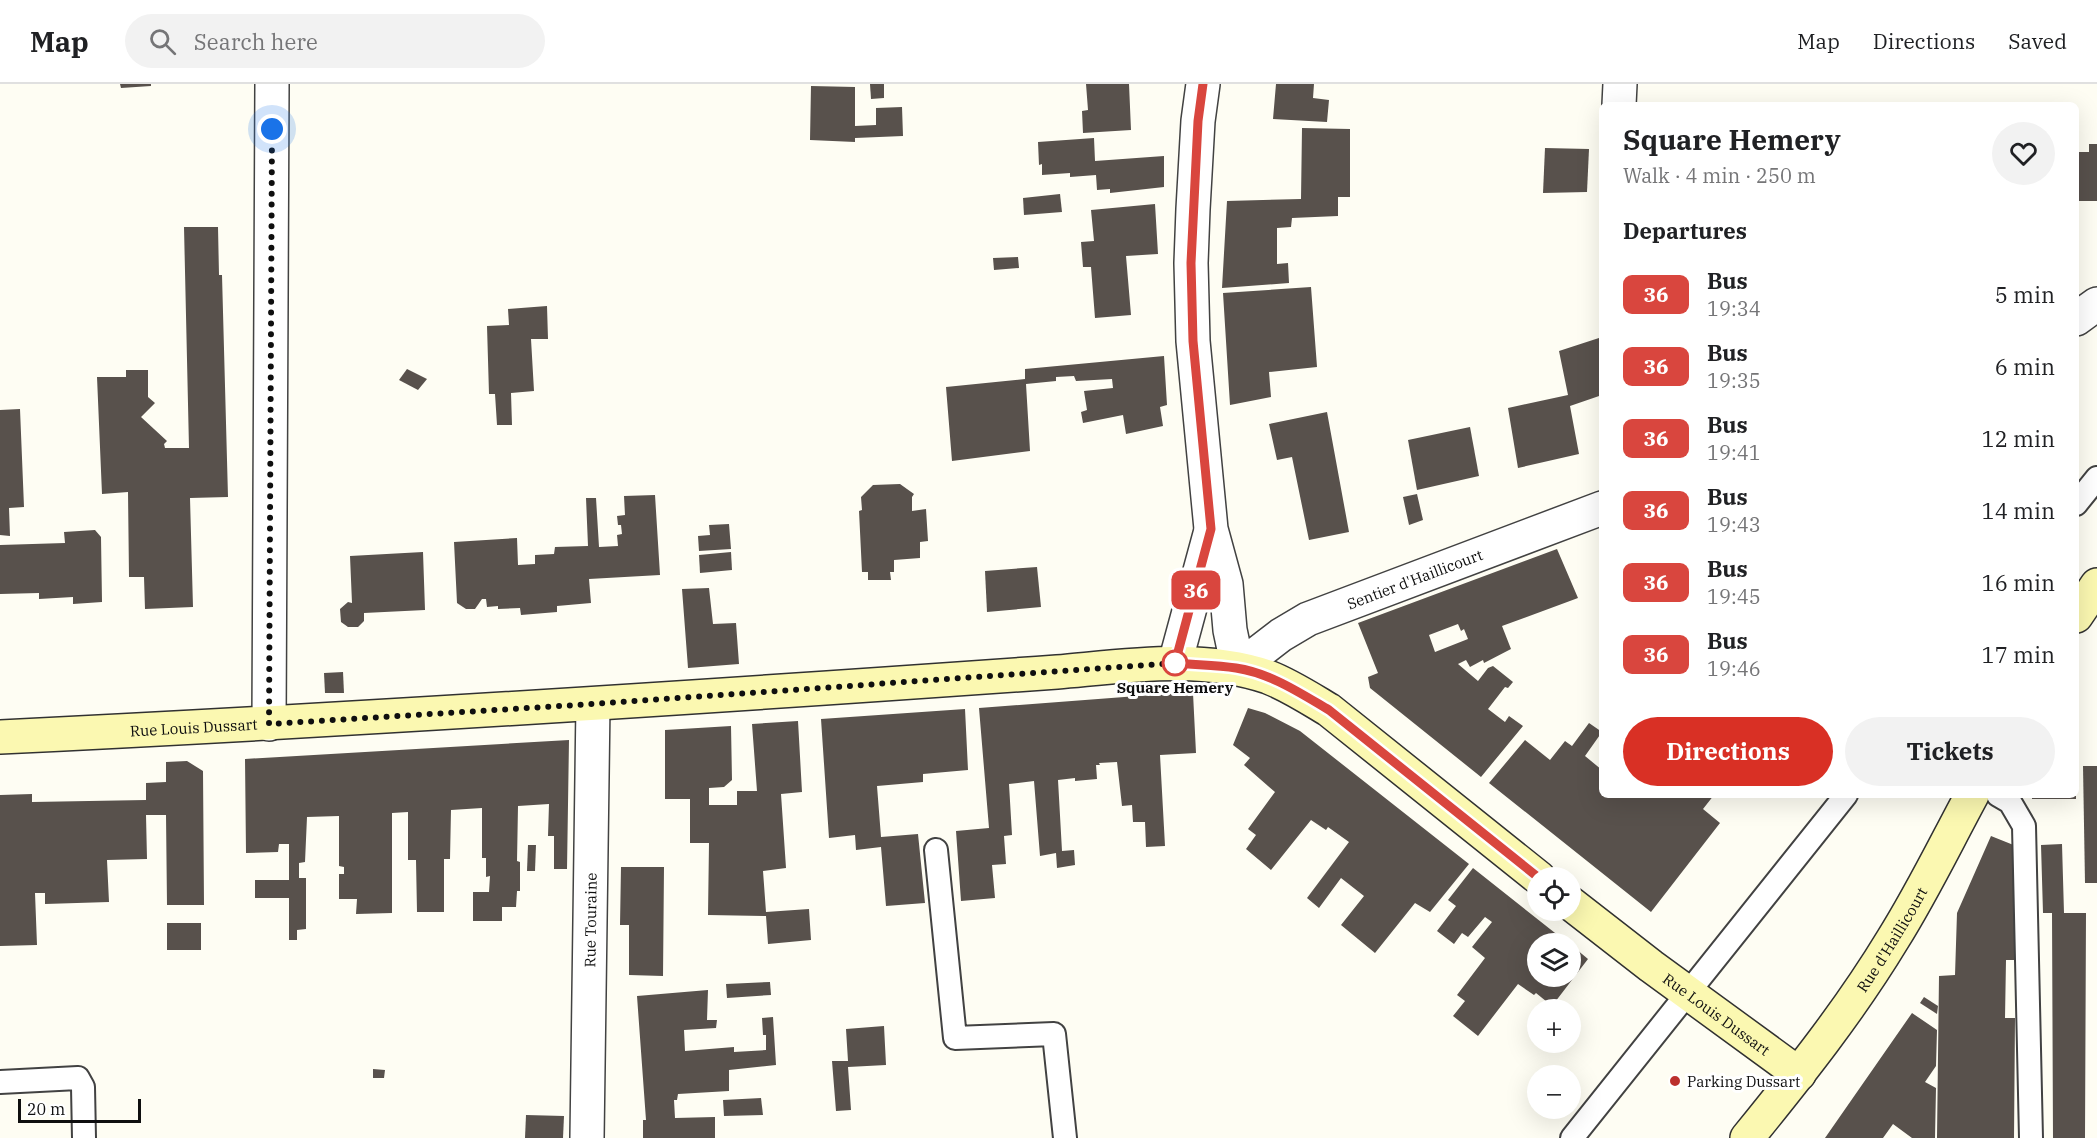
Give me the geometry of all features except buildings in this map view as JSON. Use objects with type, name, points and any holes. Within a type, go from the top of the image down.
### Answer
[{"type":"street","points":[[269,724],[272,84]]},
{"type":"street","points":[[1203,84],[1198,121],[1191,274],[1193,341],[1211,529],[1226,584],[1230,630],[1238,668]]},
{"type":"street","points":[[1619,102],[1620,84]]},
{"type":"street","points":[[2079,317],[2097,304]]},
{"type":"street","name":"Sentier d'Haillicourt","points":[[1238,668],[1281,634],[1308,619],[1599,509]]},
{"type":"street","points":[[1175,663],[1211,529]]},
{"type":"street","name":"Rue Louis Dussart","points":[[0,737],[269,724],[593,704],[1175,663],[1238,668],[1270,678],[1329,710],[1527,868]]},
{"type":"street","name":"Rue Touraine","points":[[587,1138],[593,704]]},
{"type":"street","name":"Rue d'Haillicourt","points":[[1799,1074],[1894,939],[1970,798]]},
{"type":"street","name":"Rue Louis Dussart","points":[[1581,911],[1687,993],[1799,1074]]},
{"type":"street","points":[[1747,1138],[1799,1074]]},
{"type":"lane","points":[[2079,500],[2097,478]]},
{"type":"lane","points":[[1572,1138],[1844,798]]},
{"type":"lane","points":[[2003,798],[2010,802],[2024,826],[2031,1138]]},
{"type":"lane","points":[[936,850],[955,1038],[1054,1034],[1065,1138]]},
{"type":"lane","points":[[0,1082],[78,1078],[84,1087],[84,1138]]},
{"type":"bus line","name":"36","points":[[1203,84],[1198,121],[1191,263],[1193,341],[1211,529],[1175,663],[1238,668],[1270,678],[1299,692],[1329,710],[1527,868]]},
{"type":"place","name":"Square Hemery","points":[[1175,663]]},
{"type":"place","name":"Parking Dussart","points":[[1675,1081]]},
{"type":"route","points":[[272,129],[269,724],[593,704],[1175,663]]}]
